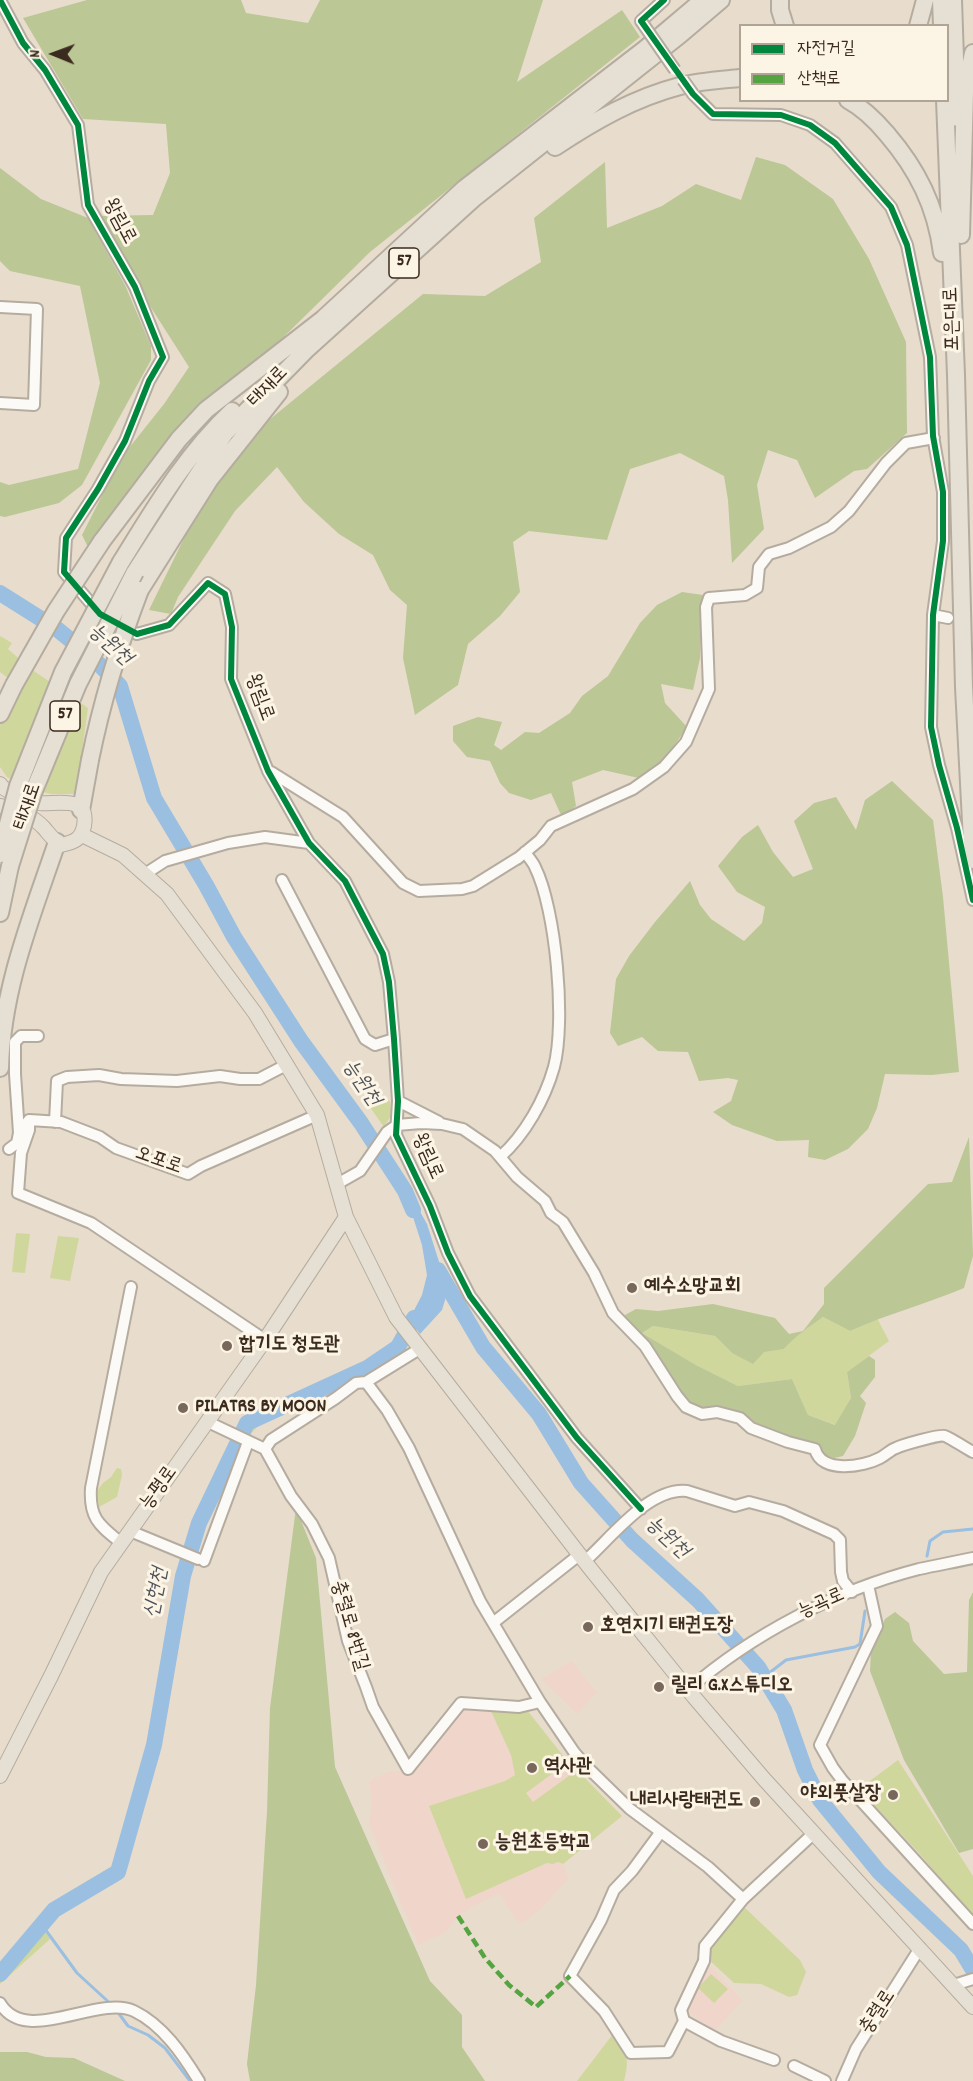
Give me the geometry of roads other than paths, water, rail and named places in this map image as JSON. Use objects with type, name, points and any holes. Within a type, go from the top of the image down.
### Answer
[{"type":"highway","points":[[645,49],[692,0]]},
{"type":"highway","name":"57","points":[[645,49],[703,0]]},
{"type":"highway","name":"태재로","points":[[5,860],[78,684],[135,572],[225,433],[329,321],[379,286],[473,200],[721,0]]},
{"type":"highway","points":[[780,0],[784,24]]},
{"type":"highway","points":[[919,24],[925,0]]},
{"type":"highway","points":[[941,0],[942,24]]},
{"type":"highway","name":"포은대로","points":[[953,0],[973,614]]},
{"type":"highway","name":"태재로","points":[[0,913],[5,860],[18,786],[63,672],[121,562],[170,484],[212,430],[329,321],[465,188],[645,49]]},
{"type":"highway","points":[[961,235],[965,92],[973,53]]},
{"type":"highway","points":[[473,200],[586,126],[619,108],[681,86],[739,78]]},
{"type":"highway","points":[[852,102],[878,123],[899,148],[918,176],[931,203],[939,232],[956,375]]},
{"type":"highway","name":"포은대로","points":[[945,102],[956,375],[964,687],[973,860]]},
{"type":"highway","points":[[0,714],[56,610],[102,541],[179,439],[206,410],[329,321]]},
{"type":"highway","points":[[81,810],[99,714],[122,638],[140,590],[210,479],[329,321]]},
{"type":"highway","points":[[0,1068],[0,1052],[14,969],[57,842]]},
{"type":"main road","points":[[0,784],[31,802],[43,804],[60,801],[75,804],[85,819],[82,835],[75,842],[61,845],[51,839],[45,829],[34,819],[0,806]]},
{"type":"main road","points":[[82,835],[123,855],[167,894],[255,1013],[317,1115],[346,1217],[396,1317],[586,1556],[688,1690],[764,1779],[920,1948],[964,1982],[971,1999]]},
{"type":"main road","name":"능평로","points":[[0,1776],[101,1572],[120,1542],[265,1340],[346,1217]]},
{"type":"street","name":"왕림로","points":[[0,0],[23,43],[45,70],[78,125],[88,205],[135,287],[163,357],[149,381],[125,441],[98,489],[66,538],[64,572],[100,614],[137,634],[169,625],[208,583],[225,594],[232,627],[231,679],[268,771],[309,843],[345,881],[383,954],[389,982],[394,1039],[398,1101],[396,1135],[430,1206],[448,1252],[470,1296],[577,1438],[639,1510]]},
{"type":"street","points":[[664,0],[641,21],[693,94],[713,114],[781,115],[810,125],[835,143],[891,207],[907,245],[930,357],[933,438],[943,502],[943,541],[933,615],[931,727],[973,900]]},
{"type":"street","points":[[0,307],[37,309],[34,405],[0,403]]},
{"type":"street","points":[[268,771],[343,817],[403,884],[419,891],[462,889],[473,886],[520,856],[540,840],[551,826],[633,789],[664,767],[687,742],[709,689],[706,607],[709,598],[745,595],[757,588],[759,567],[770,554],[789,548],[831,527],[849,511],[886,463],[906,443],[933,438]]},
{"type":"street","points":[[933,615],[948,618]]},
{"type":"street","points":[[145,874],[165,861],[228,843],[265,837],[309,843]]},
{"type":"street","points":[[500,1157],[522,1133],[540,1100],[554,1066],[559,1025],[552,924],[537,871],[520,856]]},
{"type":"street","points":[[282,880],[365,1039],[375,1046],[394,1039]]},
{"type":"street","points":[[9,1149],[17,1143],[19,1133],[15,1042],[21,1036],[38,1036]]},
{"type":"street","points":[[55,1122],[57,1081],[67,1077],[99,1075],[121,1079],[177,1081],[220,1076],[259,1079],[286,1065]]},
{"type":"street","points":[[398,1101],[442,1124],[470,1132],[484,1141],[517,1177],[545,1201],[551,1213],[562,1222],[594,1273],[613,1313],[645,1346],[686,1407],[702,1414],[717,1412],[740,1418],[751,1428],[815,1449],[816,1455],[824,1463],[833,1465],[845,1466],[870,1462],[879,1459],[893,1449],[945,1436],[973,1452]]},
{"type":"street","name":"오포로","points":[[29,1120],[61,1122],[100,1137],[116,1148],[188,1174],[201,1166],[317,1115]]},
{"type":"street","points":[[19,1133],[29,1120]]},
{"type":"street","points":[[29,1120],[29,1130],[21,1153],[18,1193],[91,1223],[265,1340]]},
{"type":"street","points":[[337,1184],[362,1169],[387,1132],[397,1125],[442,1124]]},
{"type":"street","points":[[120,1542],[99,1525],[90,1506],[91,1488],[131,1287]]},
{"type":"street","points":[[208,1422],[265,1449],[272,1440],[356,1383],[366,1382],[421,1348]]},
{"type":"street","points":[[366,1382],[387,1410],[404,1439],[480,1601],[540,1702],[585,1765],[630,1809],[708,1867],[743,1899]]},
{"type":"street","points":[[130,1531],[201,1560],[247,1441]]},
{"type":"street","name":"충렬로 8번길","points":[[265,1449],[282,1481],[312,1524],[325,1550],[334,1574],[348,1641],[374,1707],[408,1769],[461,1703],[519,1707],[540,1702]]},
{"type":"street","points":[[493,1623],[586,1556],[652,1500],[680,1490],[735,1506],[749,1502],[783,1511],[834,1534],[840,1540],[843,1581],[852,1592]]},
{"type":"street","name":"능곡로","points":[[688,1690],[724,1662],[790,1619],[868,1585],[918,1569],[973,1558]]},
{"type":"street","points":[[868,1585],[877,1626],[820,1745],[832,1768],[842,1780],[973,1923]]},
{"type":"street","points":[[660,1833],[632,1871],[614,1890],[601,1920],[570,1976],[604,2011],[631,2053],[668,2052],[684,2021],[681,2010],[704,1961],[705,1946],[743,1899],[814,1833]]},
{"type":"street","name":"충렬로","points":[[842,2081],[856,2049],[920,1948]]},
{"type":"street","points":[[0,2003],[4,2010],[24,2020],[49,2020],[108,2007],[132,2010],[150,2021],[166,2037],[199,2081]]},
{"type":"street","points":[[684,2021],[721,2042],[774,2060]]},
{"type":"street","points":[[794,2066],[825,2081]]},
{"type":"water","points":[[394,1174],[410,1194],[427,1224],[448,1290],[442,1310],[420,1334],[409,1320],[422,1295],[427,1275],[422,1245],[405,1192]]},
{"type":"waterway","name":"능원천","points":[[0,593],[57,629],[95,660],[120,686],[154,798],[234,937],[301,1041],[361,1123],[405,1191],[413,1210]]},
{"type":"waterway","name":"능원천","points":[[438,1270],[483,1347],[539,1414],[581,1483],[632,1540],[698,1600],[758,1667],[784,1710],[805,1770],[820,1800],[879,1872],[961,1950],[973,1970]]},
{"type":"waterway","name":"신현천","points":[[0,1974],[54,1910],[118,1872],[154,1745],[183,1576],[199,1523],[247,1423],[367,1368],[398,1347],[414,1318]]},
{"type":"waterway","points":[[927,1556],[930,1541],[943,1532],[973,1529]]},
{"type":"waterway","points":[[764,1677],[786,1660],[855,1647],[860,1644],[865,1611]]},
{"type":"waterway","points":[[42,1925],[77,1973],[113,2006]]},
{"type":"waterway","points":[[117,2011],[128,2026],[148,2035],[165,2048],[190,2081]]},
{"type":"place","name":"예수소망교회","points":[[632,1288]]},
{"type":"place","name":"합기도 청도관","points":[[227,1346]]},
{"type":"place","name":"PILATRS BY MOON","points":[[183,1408]]},
{"type":"place","name":"호연지기 태권도장","points":[[588,1627]]},
{"type":"place","name":"릴리 G.X스튜디오","points":[[659,1687]]},
{"type":"place","name":"역사관","points":[[532,1768]]},
{"type":"place","name":"야외풋살장","points":[[893,1795]]},
{"type":"place","name":"내리사랑태권도","points":[[755,1802]]},
{"type":"place","name":"능원초등학교","points":[[483,1844]]}]
